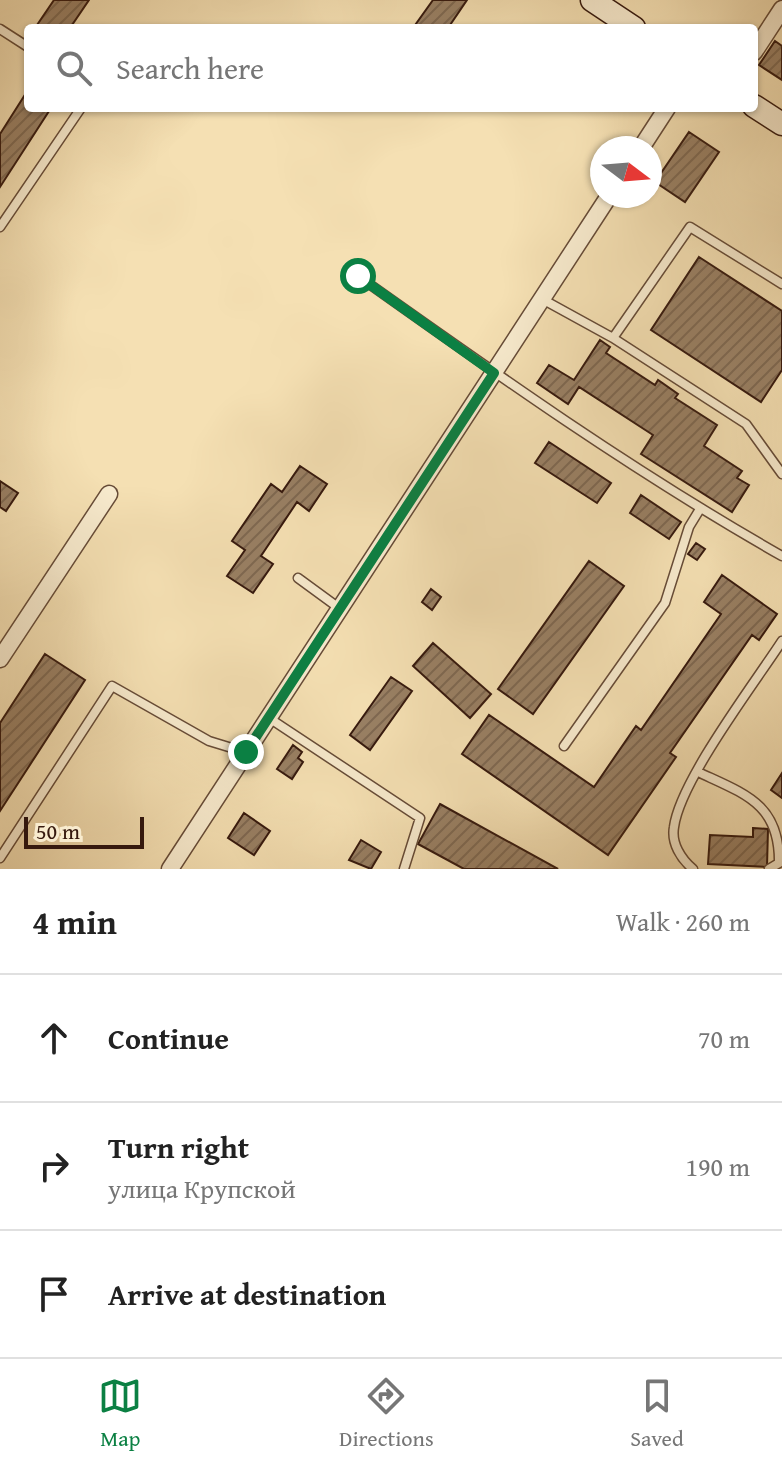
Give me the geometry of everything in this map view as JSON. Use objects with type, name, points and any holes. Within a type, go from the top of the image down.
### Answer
[{"type":"street","points":[[592,0],[628,24]]},
{"type":"street","points":[[758,46],[782,9]]},
{"type":"street","points":[[758,109],[782,124]]},
{"type":"street","points":[[649,136],[664,112]]},
{"type":"street","points":[[170,869],[601,208]]},
{"type":"street","points":[[0,659],[109,494]]},
{"type":"lane","points":[[0,29],[24,44]]},
{"type":"lane","points":[[0,227],[78,112]]},
{"type":"lane","points":[[613,338],[690,227],[782,284]]},
{"type":"lane","points":[[358,276],[494,373],[700,509],[782,556]]},
{"type":"lane","points":[[542,299],[613,338],[746,424],[782,474]]},
{"type":"lane","points":[[564,746],[665,603],[689,527],[700,509]]},
{"type":"lane","points":[[298,578],[340,609]]},
{"type":"lane","points":[[693,869],[680,859],[673,829],[684,793],[782,641]]},
{"type":"lane","points":[[0,858],[112,686],[209,741],[246,752]]},
{"type":"lane","points":[[269,717],[420,818],[404,869]]},
{"type":"lane","points":[[698,772],[737,791],[769,814],[780,836],[779,863],[769,869]]},
{"type":"building","points":[[54,0],[89,0],[73,24],[38,24]]},
{"type":"building","points":[[433,0],[467,0],[451,24],[416,24]]},
{"type":"building","points":[[775,41],[782,46],[782,80],[759,65]]},
{"type":"building","points":[[24,96],[24,112],[48,112],[0,187],[0,134]]},
{"type":"building","points":[[689,132],[719,152],[685,202],[662,187],[662,172]]},
{"type":"building","points":[[699,257],[782,311],[782,370],[761,402],[651,330]]},
{"type":"building","points":[[600,340],[610,347],[606,353],[655,385],[658,380],[678,394],[675,398],[717,425],[704,446],[742,471],[737,478],[749,485],[732,512],[641,454],[653,435],[579,387],[568,404],[537,383],[549,365],[574,380]]},
{"type":"building","points":[[549,442],[611,483],[597,503],[535,463]]},
{"type":"building","points":[[300,466],[327,484],[309,511],[297,502],[261,556],[273,564],[253,593],[227,576],[245,550],[232,541],[271,484],[282,492]]},
{"type":"building","points":[[0,481],[18,493],[6,511],[0,507]]},
{"type":"building","points":[[641,495],[681,522],[669,539],[630,513]]},
{"type":"building","points":[[696,543],[705,549],[697,560],[688,554]]},
{"type":"building","points":[[589,561],[624,586],[533,714],[498,689]]},
{"type":"building","points":[[722,575],[777,614],[759,640],[752,635],[670,753],[676,757],[608,855],[462,754],[489,715],[594,787],[636,726],[641,730],[721,614],[704,602]]},
{"type":"building","points":[[431,589],[441,597],[432,610],[422,602]]},
{"type":"building","points":[[433,643],[491,694],[470,718],[413,666]]},
{"type":"building","points":[[45,654],[85,680],[0,811],[0,723]]},
{"type":"building","points":[[391,677],[412,691],[370,750],[350,735]]},
{"type":"building","points":[[293,745],[302,752],[298,758],[303,762],[292,779],[277,769]]},
{"type":"building","points":[[782,773],[782,798],[771,790]]},
{"type":"building","points":[[440,804],[558,869],[464,869],[418,844]]},
{"type":"building","points":[[244,813],[270,831],[254,855],[228,838]]},
{"type":"building","points":[[753,828],[768,829],[767,867],[708,864],[710,835],[753,837]]},
{"type":"building","points":[[361,840],[381,852],[371,869],[349,860]]},
{"type":"route","points":[[246,752],[494,373],[358,276]]}]
